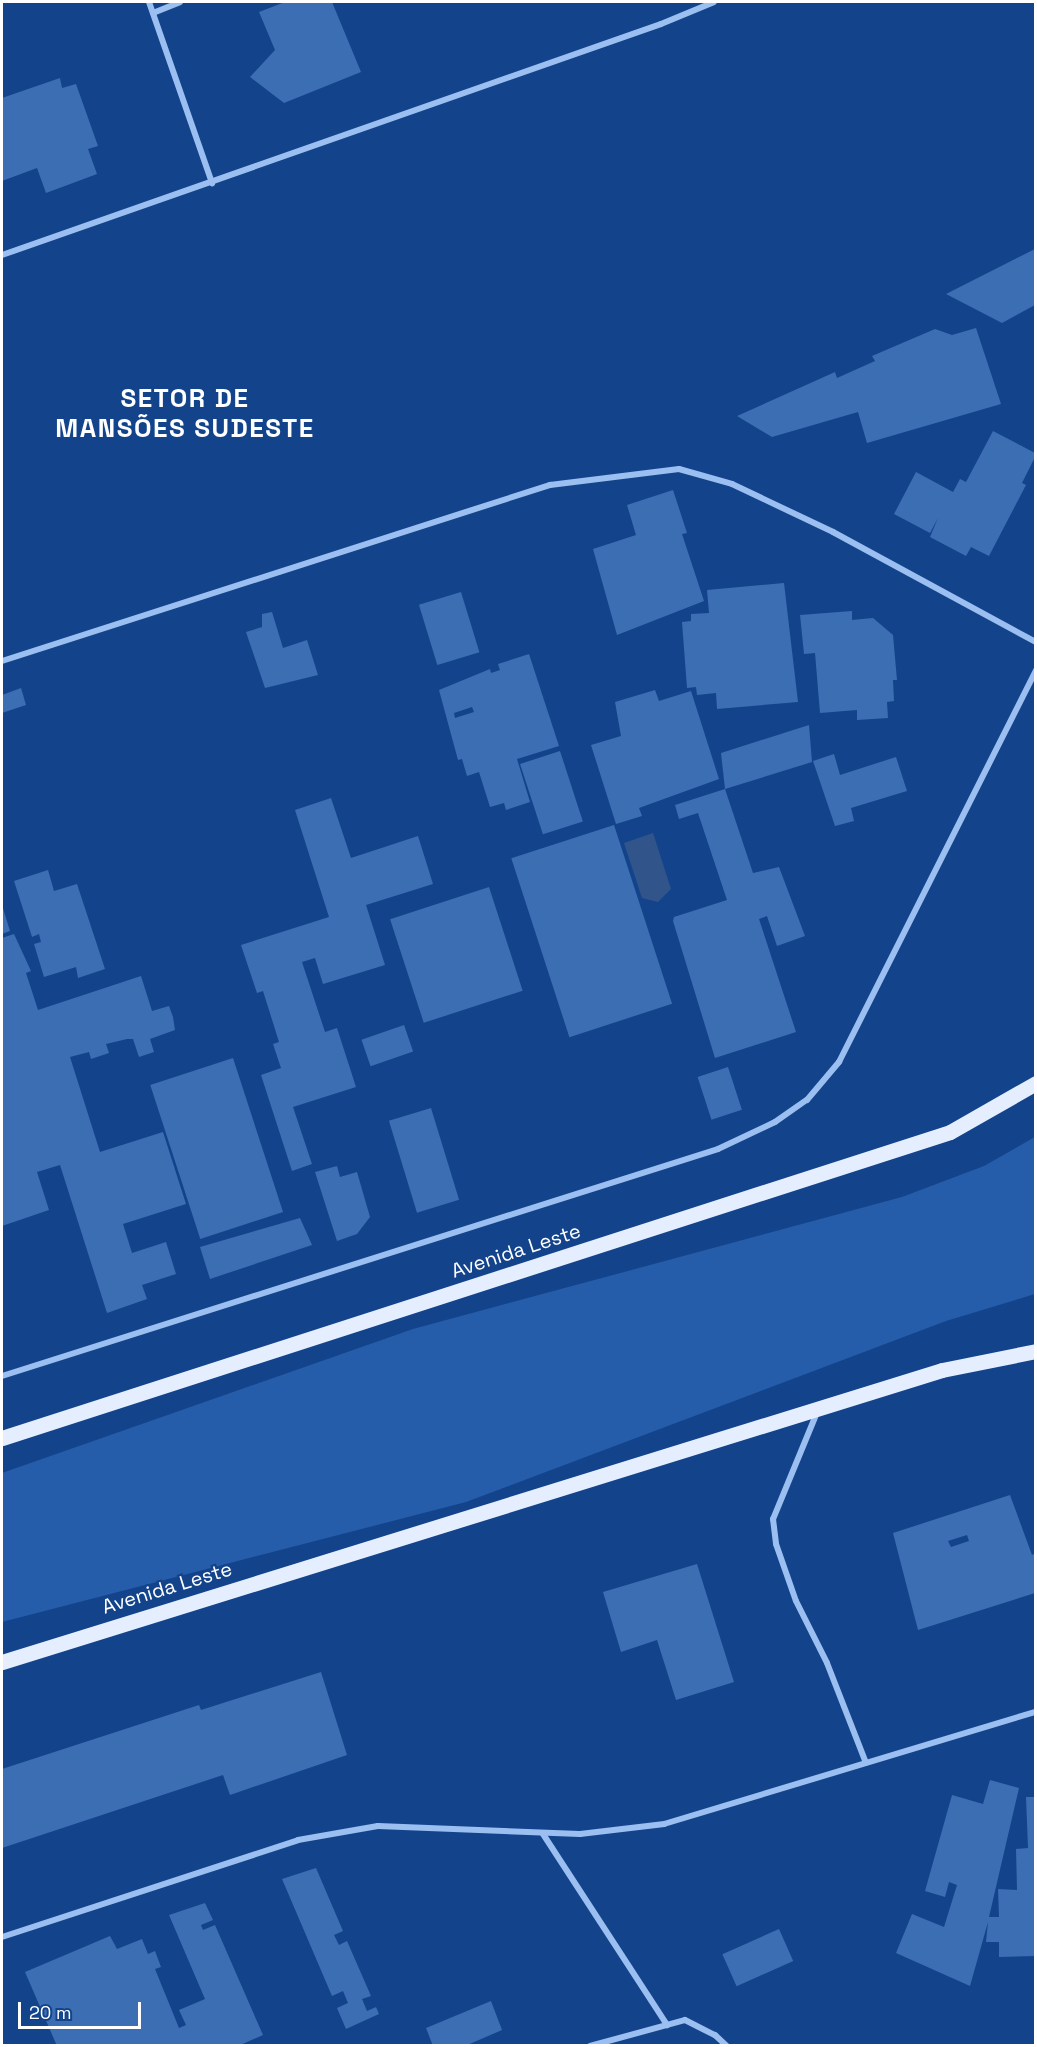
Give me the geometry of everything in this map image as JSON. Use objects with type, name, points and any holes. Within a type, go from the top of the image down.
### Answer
[{"type":"main road","name":"Avenida Leste","points":[[2,1438],[950,1132],[1035,1083]]},
{"type":"main road","name":"Avenida Leste","points":[[2,1662],[942,1370],[1035,1351]]},
{"type":"street","points":[[149,2],[213,183]]},
{"type":"street","points":[[153,13],[180,2]]},
{"type":"street","points":[[2,255],[213,183],[661,24],[714,2]]},
{"type":"street","points":[[2,661],[550,485],[679,469],[732,483],[833,532],[1035,642]]},
{"type":"street","points":[[2,1376],[718,1149],[775,1122],[799,1106],[824,1083],[839,1062],[1035,670]]},
{"type":"street","points":[[819,1409],[772,1519],[776,1544],[796,1601],[827,1663],[866,1763]]},
{"type":"street","points":[[2,1937],[298,1840],[378,1826],[543,1834],[664,1824],[1035,1712]]},
{"type":"street","points":[[543,1834],[667,2025]]},
{"type":"street","points":[[590,2046],[685,2020],[715,2035],[728,2046]]},
{"type":"shaded area","points":[[653,833],[671,889],[658,902],[642,898],[624,843]]},
{"type":"shaded area","points":[[1035,1137],[1035,1294],[946,1321],[466,1502],[2,1622],[2,1473],[413,1329],[902,1197],[984,1166]]},
{"type":"building","points":[[285,2],[332,2],[361,72],[284,103],[250,77],[275,50],[259,12]]},
{"type":"building","points":[[60,78],[62,88],[76,84],[98,146],[88,149],[97,174],[46,193],[37,168],[2,181],[2,98]]},
{"type":"building","points":[[1035,249],[1035,305],[1002,323],[946,294]]},
{"type":"building","points":[[976,328],[1001,404],[867,443],[858,412],[772,437],[737,416],[835,372],[837,378],[875,361],[872,356],[935,329],[952,335]]},
{"type":"building","points":[[993,431],[1035,453],[1035,457],[1022,483],[1026,485],[989,556],[971,547],[966,556],[930,537],[938,518],[930,533],[894,514],[916,472],[953,492],[960,479],[966,482]]},
{"type":"building","points":[[673,490],[687,533],[682,534],[704,601],[617,635],[593,549],[636,535],[627,505]]},
{"type":"building","points":[[784,583],[798,702],[717,709],[716,693],[697,695],[696,687],[687,688],[682,622],[691,621],[691,614],[709,613],[707,590]]},
{"type":"building","points":[[461,592],[479,652],[437,665],[419,605]]},
{"type":"building","points":[[852,611],[852,620],[873,618],[893,635],[897,680],[893,680],[894,701],[887,702],[888,718],[857,720],[857,710],[820,713],[815,653],[804,654],[800,615]]},
{"type":"building","points":[[272,612],[283,648],[307,640],[318,675],[265,688],[246,632],[262,627],[262,614]]},
{"type":"building","points":[[529,654],[559,746],[517,759],[530,802],[506,810],[504,803],[490,807],[479,772],[467,776],[462,759],[458,760],[439,690],[490,669],[491,673],[500,670],[498,664]],"holes":[[[472,707],[474,712],[455,718],[454,713]]]},
{"type":"building","points":[[21,688],[26,705],[2,713],[2,695]]},
{"type":"building","points":[[655,690],[659,701],[691,691],[719,779],[639,808],[642,816],[616,824],[591,745],[621,736],[615,702]]},
{"type":"building","points":[[809,725],[812,762],[725,789],[721,753]]},
{"type":"building","points":[[560,751],[583,821],[543,834],[520,764]]},
{"type":"building","points":[[834,754],[840,775],[896,757],[907,791],[851,808],[854,821],[835,826],[813,761]]},
{"type":"building","points":[[725,789],[753,873],[779,867],[805,936],[777,946],[767,916],[759,919],[796,1032],[715,1058],[673,921],[674,917],[727,900],[698,813],[679,819],[675,805]]},
{"type":"building","points":[[331,798],[351,858],[418,836],[433,884],[366,905],[385,965],[323,984],[315,958],[302,962],[325,1032],[337,1028],[356,1087],[293,1107],[312,1164],[292,1171],[261,1075],[281,1068],[273,1044],[279,1042],[263,991],[257,993],[241,945],[329,917],[295,810]]},
{"type":"building","points":[[614,825],[672,1004],[569,1037],[511,858]]},
{"type":"building","points":[[48,870],[54,891],[77,884],[105,969],[78,978],[76,967],[44,977],[34,944],[41,942],[39,934],[32,937],[14,881]]},
{"type":"building","points":[[489,887],[523,991],[424,1023],[390,919]]},
{"type":"building","points":[[2,905],[10,931],[2,934]]},
{"type":"building","points":[[14,934],[31,971],[26,973],[38,1010],[141,976],[152,1011],[169,1006],[173,1017],[175,1030],[150,1039],[154,1052],[139,1057],[133,1039],[127,1039],[106,1044],[109,1053],[91,1059],[89,1052],[70,1057],[100,1152],[163,1132],[186,1204],[123,1224],[132,1253],[166,1242],[176,1274],[142,1285],[147,1299],[107,1313],[60,1165],[37,1172],[49,1210],[2,1226],[2,938]]},
{"type":"building","points":[[404,1025],[413,1051],[371,1066],[361,1040]]},
{"type":"building","points":[[233,1058],[283,1212],[200,1239],[150,1085]]},
{"type":"building","points":[[728,1067],[742,1110],[711,1120],[698,1077]]},
{"type":"building","points":[[431,1108],[459,1200],[417,1213],[389,1121]]},
{"type":"building","points":[[337,1166],[340,1177],[357,1172],[370,1217],[357,1234],[337,1241],[315,1172]]},
{"type":"building","points":[[300,1218],[312,1245],[210,1279],[200,1247]]},
{"type":"building","points":[[1010,1495],[1032,1555],[1035,1553],[1035,1593],[918,1630],[893,1533]],"holes":[[[967,1535],[969,1541],[951,1547],[948,1541]]]},
{"type":"building","points":[[697,1564],[734,1682],[676,1700],[657,1640],[621,1652],[603,1592]]},
{"type":"building","points":[[321,1672],[347,1755],[230,1795],[223,1775],[2,1848],[2,1769],[199,1705],[201,1710]]},
{"type":"building","points":[[990,1780],[1019,1788],[989,1917],[999,1917],[998,1889],[1017,1890],[1016,1849],[1028,1848],[1026,1797],[1035,1797],[1035,1956],[999,1957],[999,1942],[986,1942],[988,1922],[970,1986],[896,1953],[912,1914],[944,1927],[957,1885],[949,1882],[945,1897],[925,1891],[952,1795],[983,1804]]},
{"type":"building","points":[[316,1868],[343,1931],[334,1935],[339,1945],[347,1941],[371,1996],[362,1999],[367,2011],[376,2007],[379,2014],[346,2029],[337,2008],[348,2003],[343,1991],[332,1996],[282,1879]]},
{"type":"building","points":[[205,1903],[213,1920],[201,1925],[203,1930],[215,1925],[263,2035],[238,2046],[57,2046],[25,1972],[110,1936],[117,1949],[142,1939],[148,1954],[155,1951],[161,1967],[155,1969],[179,2028],[186,2025],[179,2010],[205,1999],[169,1915]]},
{"type":"building","points":[[779,1929],[793,1961],[737,1986],[722,1954]]},
{"type":"building","points":[[491,2001],[502,2030],[465,2046],[433,2046],[426,2028]]},
{"type":"district","name":"SETOR DE MANSÕES SUDESTE","points":[[185,414]]}]
